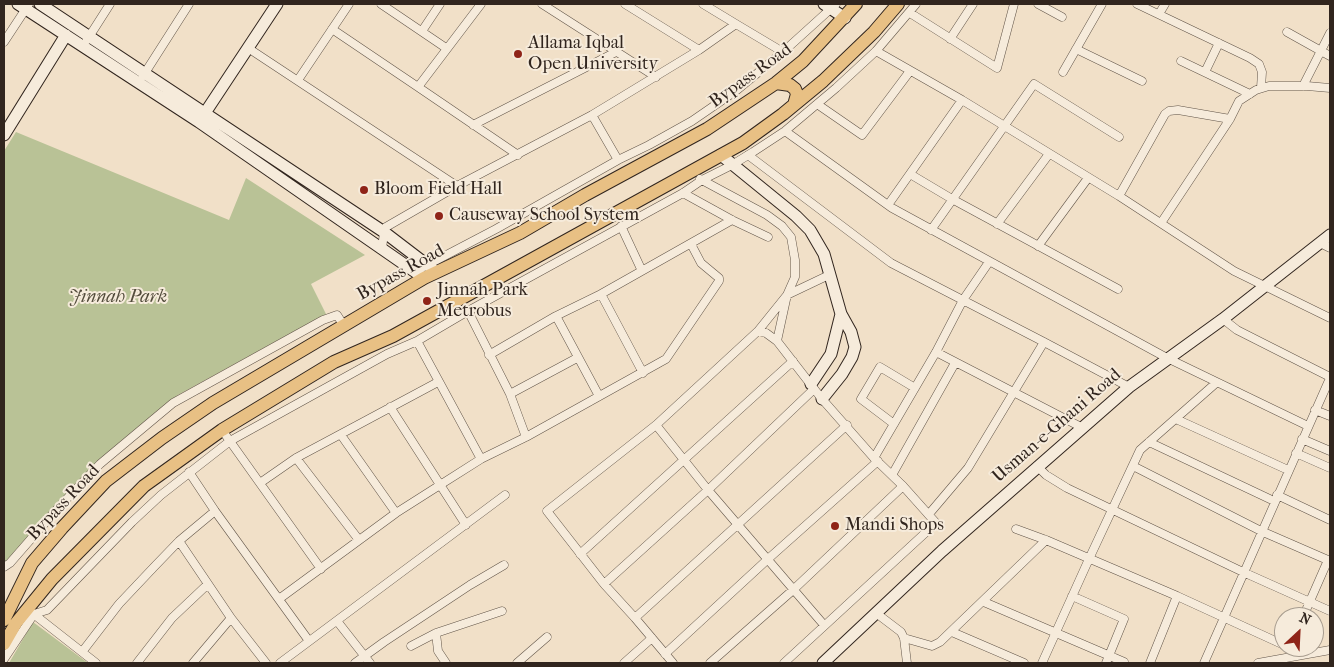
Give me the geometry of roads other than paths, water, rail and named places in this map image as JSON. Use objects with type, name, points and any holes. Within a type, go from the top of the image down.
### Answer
[{"type":"main road","points":[[40,4],[86,41],[202,118],[419,275]]},
{"type":"main road","points":[[202,118],[277,4]]},
{"type":"main road","name":"Bypass Road","points":[[4,620],[32,564],[62,528],[106,481],[162,438],[212,403],[344,326],[431,268],[520,233],[585,195],[707,130],[776,83],[796,66],[856,4]]},
{"type":"main road","points":[[4,644],[16,623],[31,610],[52,579],[144,486],[222,430],[334,362],[392,336],[697,176],[721,155],[744,143],[814,88],[874,32],[898,4]]},
{"type":"main road","points":[[24,5],[66,35],[86,41]]},
{"type":"main road","points":[[831,5],[844,18]]},
{"type":"main road","points":[[4,135],[66,35]]},
{"type":"main road","points":[[796,66],[795,78],[798,85],[804,89],[814,88]]},
{"type":"main road","points":[[776,83],[790,85],[795,89],[797,94],[794,105]]},
{"type":"main road","points":[[202,118],[384,232],[431,268]]},
{"type":"main road","points":[[721,155],[796,216],[810,230],[824,254],[842,314],[854,340],[854,352],[842,374],[822,399]]},
{"type":"main road","name":"Usman-e-Ghani Road","points":[[823,663],[942,550],[1128,387],[1264,287],[1325,246],[1330,236]]},
{"type":"main road","points":[[812,387],[831,354],[842,314]]},
{"type":"main road","points":[[16,594],[31,610]]},
{"type":"street","points":[[86,41],[110,4]]},
{"type":"street","points":[[142,77],[190,4]]},
{"type":"street","points":[[298,80],[349,4]]},
{"type":"street","points":[[381,4],[446,48]]},
{"type":"street","points":[[392,12],[396,4]]},
{"type":"street","points":[[422,32],[440,4]]},
{"type":"street","points":[[418,88],[446,48],[481,4]]},
{"type":"street","points":[[542,4],[656,77]]},
{"type":"street","points":[[625,4],[699,50]]},
{"type":"street","points":[[703,4],[783,52]]},
{"type":"street","points":[[31,610],[47,610],[132,522],[161,495],[230,441],[387,354],[417,341],[464,313],[683,193],[697,176],[732,165],[785,131],[876,52],[916,4]]},
{"type":"street","points":[[950,39],[973,4]]},
{"type":"street","points":[[910,13],[997,68],[1014,4]]},
{"type":"street","points":[[1038,4],[1062,18]]},
{"type":"street","points":[[1063,72],[1102,4]]},
{"type":"street","points":[[1138,4],[1259,64],[1262,72],[1261,88]]},
{"type":"street","points":[[1159,14],[1165,4]]},
{"type":"street","points":[[4,42],[24,5]]},
{"type":"street","points":[[431,268],[504,224],[692,121],[737,90],[783,52],[831,5]]},
{"type":"street","points":[[382,249],[386,227],[457,186],[592,115],[699,50],[736,24]]},
{"type":"street","points":[[332,30],[518,155]]},
{"type":"street","points":[[1287,32],[1330,56]]},
{"type":"street","points":[[1303,86],[1330,33]]},
{"type":"street","points":[[1205,72],[1219,43]]},
{"type":"street","points":[[248,48],[457,186]]},
{"type":"street","points":[[1076,49],[1142,81]]},
{"type":"street","points":[[473,125],[616,52]]},
{"type":"street","points":[[876,52],[962,100],[1234,270],[1264,287],[1330,318]]},
{"type":"street","points":[[1180,61],[1250,94]]},
{"type":"street","points":[[817,104],[862,135],[910,70]]},
{"type":"street","points":[[931,230],[1034,84],[1119,137]]},
{"type":"street","points":[[1161,223],[1230,118],[1239,101],[1261,88],[1303,86],[1330,88]]},
{"type":"street","points":[[888,205],[962,100]]},
{"type":"street","points":[[1118,196],[1165,114],[1169,111],[1178,110],[1230,118]]},
{"type":"street","points":[[592,115],[618,160]]},
{"type":"street","points":[[785,131],[888,205],[931,230],[1167,358],[1308,426]]},
{"type":"street","points":[[997,224],[1049,154]]},
{"type":"street","points":[[748,155],[891,263],[1128,387]]},
{"type":"street","points":[[910,174],[997,224],[1118,289]]},
{"type":"street","points":[[697,176],[767,215],[782,226],[790,236],[795,260],[795,277],[787,295],[777,340]]},
{"type":"street","points":[[1038,246],[1088,178]]},
{"type":"street","points":[[683,193],[768,237]]},
{"type":"street","points":[[489,355],[556,316],[642,272],[732,220]]},
{"type":"street","points":[[621,226],[642,272]]},
{"type":"street","points":[[279,599],[396,513],[440,485],[481,460],[666,359],[719,281],[700,263],[691,244]]},
{"type":"street","points":[[665,654],[876,460],[963,300],[989,262]]},
{"type":"street","points":[[673,663],[604,584],[546,511],[656,425],[758,331],[787,295],[829,275]]},
{"type":"street","points":[[601,294],[643,373]]},
{"type":"street","points":[[455,303],[464,313],[510,394],[526,437]]},
{"type":"street","points":[[4,567],[10,563],[100,464],[173,403],[322,320],[337,315],[344,326]]},
{"type":"street","points":[[556,316],[599,396]]},
{"type":"street","points":[[1204,663],[1330,378],[1236,330],[1223,319]]},
{"type":"street","points":[[758,331],[766,333],[777,340],[822,399],[876,460],[903,486],[936,523],[784,663]]},
{"type":"street","points":[[417,341],[481,460]]},
{"type":"street","points":[[929,514],[968,468],[1044,342]]},
{"type":"street","points":[[936,352],[1081,428]]},
{"type":"street","points":[[510,394],[577,358]]},
{"type":"street","points":[[580,554],[793,361]]},
{"type":"street","points":[[892,475],[955,363]]},
{"type":"street","points":[[894,424],[861,399],[880,367],[915,388]]},
{"type":"street","points":[[260,483],[296,458],[438,382]]},
{"type":"street","points":[[1042,663],[1140,450],[1216,383]]},
{"type":"street","points":[[604,584],[708,490],[812,387]]},
{"type":"street","points":[[390,407],[466,525]]},
{"type":"street","points":[[1315,410],[1330,416]]},
{"type":"street","points":[[1176,419],[1288,470]]},
{"type":"street","points":[[656,425],[708,490],[824,625]]},
{"type":"street","points":[[635,618],[847,425]]},
{"type":"street","points":[[222,430],[321,569]]},
{"type":"street","points":[[341,434],[396,513]]},
{"type":"street","points":[[1302,438],[1330,451]]},
{"type":"street","points":[[1149,442],[1330,520]]},
{"type":"street","points":[[1296,452],[1330,468]]},
{"type":"street","points":[[296,458],[359,540]]},
{"type":"street","points":[[1037,466],[1046,475],[1067,488],[1243,572],[1330,611]]},
{"type":"street","points":[[1133,466],[1261,531],[1329,561],[1308,607]]},
{"type":"street","points":[[189,472],[215,511],[310,641]]},
{"type":"street","points":[[710,663],[793,590],[903,486]]},
{"type":"street","points":[[280,663],[505,496]]},
{"type":"street","points":[[82,652],[120,604],[179,541],[215,511]]},
{"type":"street","points":[[1016,530],[1046,540],[1177,596],[1274,640]]},
{"type":"street","points":[[904,638],[932,646],[940,642],[984,602],[1046,540]]},
{"type":"street","points":[[179,541],[231,618],[266,663]]},
{"type":"street","points":[[355,663],[367,660],[384,642],[470,585],[504,565]]},
{"type":"street","points":[[148,663],[139,660],[172,618],[208,584]]},
{"type":"street","points":[[1072,596],[1124,619],[1107,659]]},
{"type":"street","points":[[1150,663],[1177,596]]},
{"type":"street","points":[[984,602],[1055,633],[1107,659],[1124,662]]},
{"type":"street","points":[[31,610],[96,663]]},
{"type":"street","points":[[4,659],[31,610]]},
{"type":"street","points":[[411,646],[436,633],[502,611]]},
{"type":"street","points":[[876,614],[901,632],[904,638],[907,663]]},
{"type":"street","points":[[193,663],[231,618]]},
{"type":"street","points":[[338,621],[367,660]]},
{"type":"street","points":[[952,632],[1024,663]]},
{"type":"street","points":[[436,633],[438,651],[446,663]]},
{"type":"street","points":[[516,663],[547,637]]},
{"type":"street","points":[[624,663],[652,638]]},
{"type":"street","points":[[1258,663],[1289,660]]},
{"type":"place","name":"Allama Iqbal Open University","points":[[518,54]]},
{"type":"place","name":"Bloom Field Hall","points":[[364,190]]},
{"type":"place","name":"Causeway School System","points":[[439,216]]},
{"type":"place","name":"Jinnah Park Metrobus","points":[[427,301]]},
{"type":"place","name":"Mandi Shops","points":[[835,526]]},
{"type":"park label","name":"Jinnah Park","points":[[118,298]]}]
